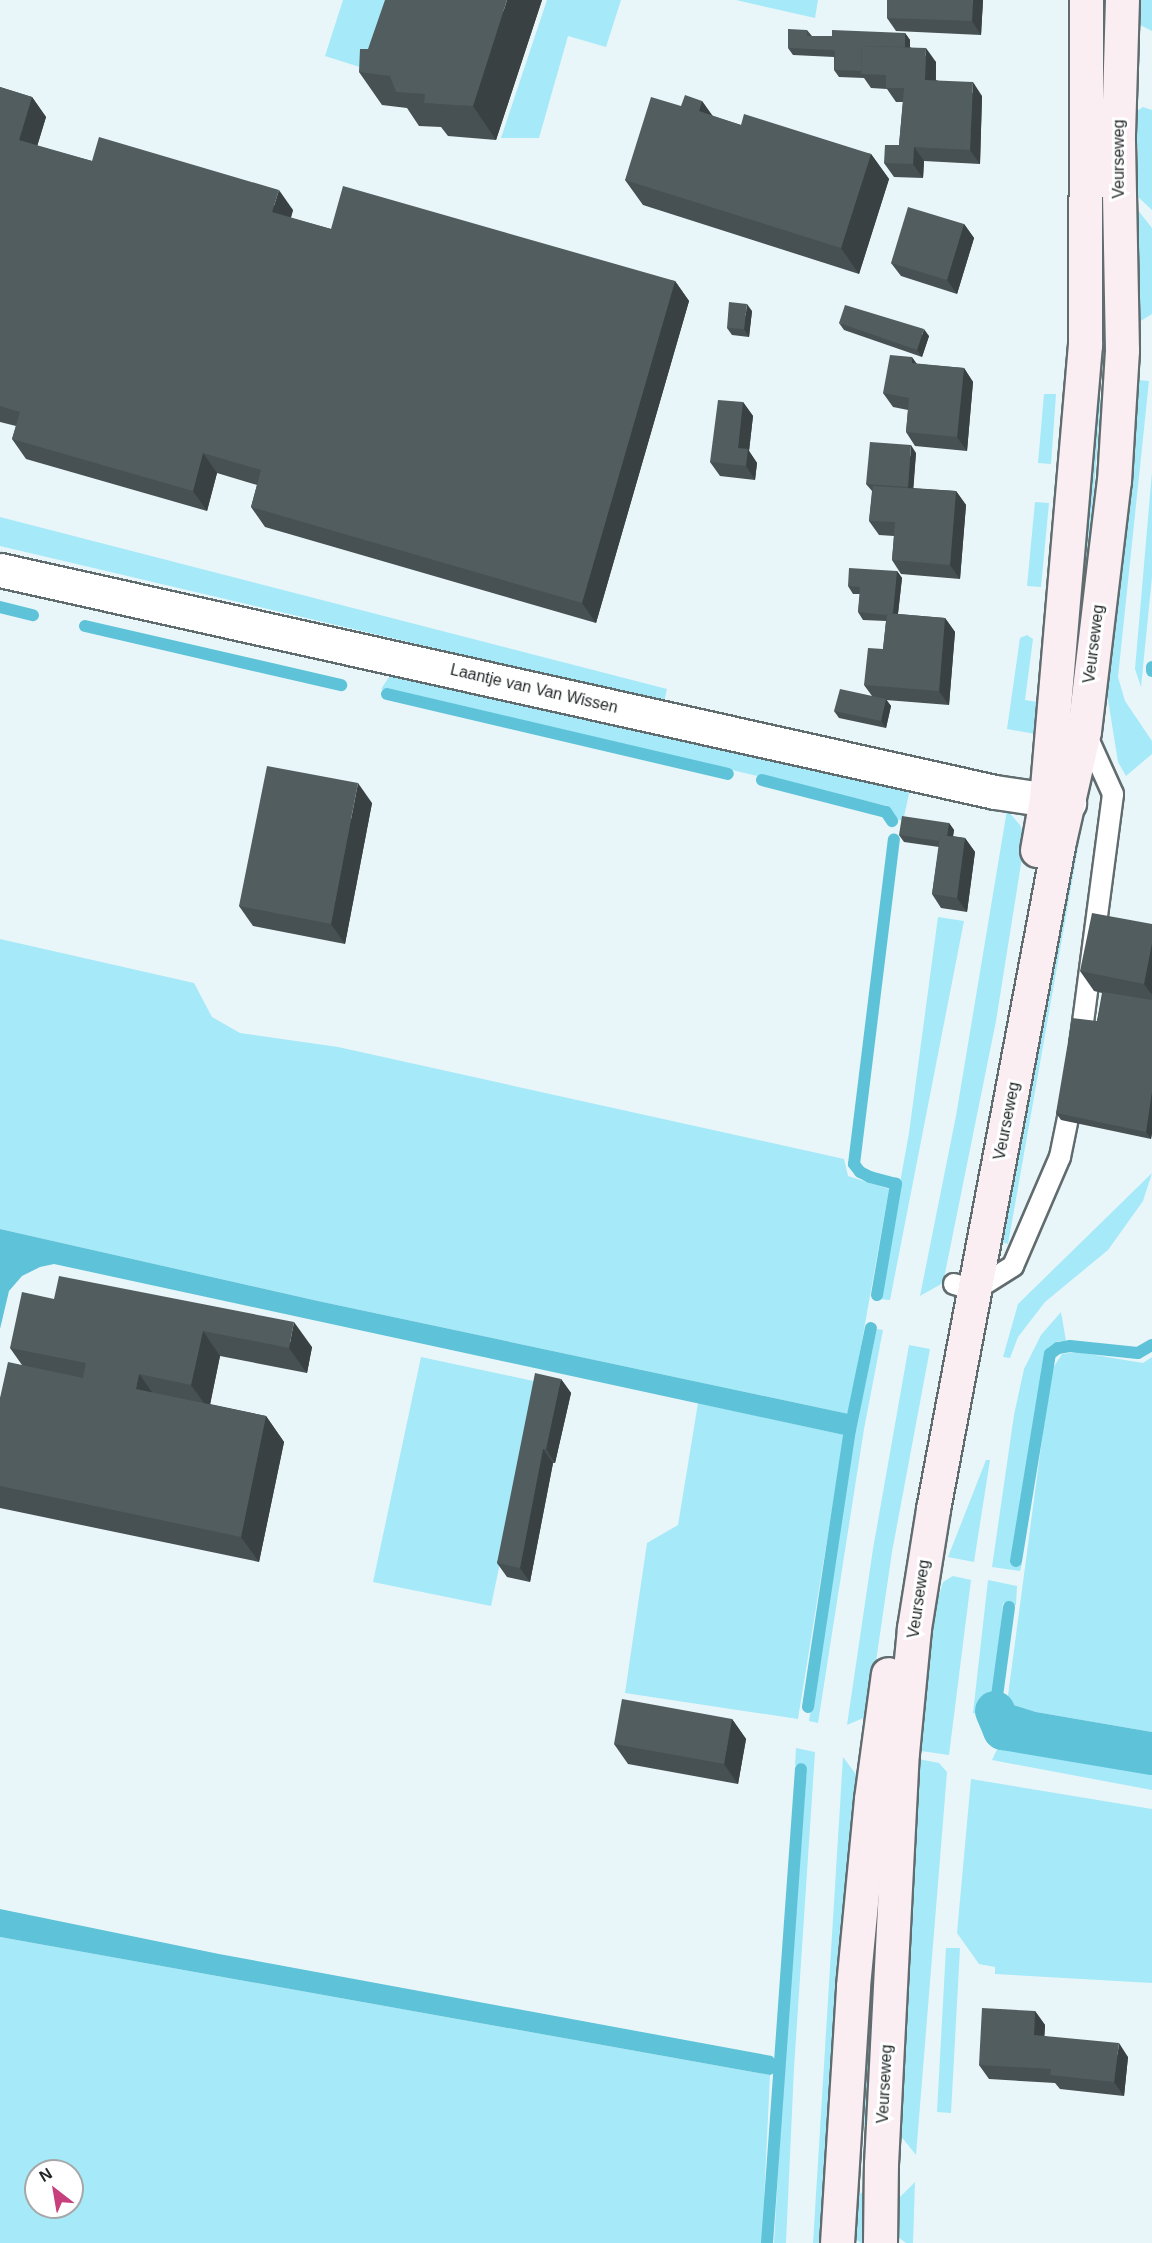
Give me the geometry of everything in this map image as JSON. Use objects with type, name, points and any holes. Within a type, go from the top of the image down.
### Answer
[{"type":"main road","name":"Veurseweg","points":[[1057,801],[1052,728],[1085,345],[1086,0]]},
{"type":"main road","name":"Veurseweg","points":[[837,2243],[854,1986],[871,1799],[895,1620],[964,1287],[1057,801],[1084,731],[1114,481],[1122,350],[1118,134],[1122,0]]},
{"type":"main road","name":"Veurseweg","points":[[880,2243],[889,1995],[906,1708],[914,1628],[932,1519],[964,1287]]},
{"type":"street","name":"Laantje van Van Wissen","points":[[0,570],[984,790],[1057,801]]},
{"type":"lane","points":[[964,1287],[1013,1266],[1060,1156],[1076,1072],[1113,794],[1084,731]]},
{"type":"shaded area","points":[[343,0],[411,0],[385,75],[325,56]]},
{"type":"shaded area","points":[[547,0],[621,0],[606,47],[568,36],[539,138],[501,138]]},
{"type":"shaded area","points":[[736,0],[818,0],[815,18]]},
{"type":"shaded area","points":[[1132,0],[1152,0],[1152,31],[1132,21]]},
{"type":"shaded area","points":[[1143,107],[1152,110],[1152,210],[1138,197],[1138,148],[1129,124],[1129,116]]},
{"type":"shaded area","points":[[1133,204],[1152,228],[1152,314],[1139,322],[1132,320]]},
{"type":"shaded area","points":[[1125,379],[1149,381],[1118,677],[1125,701],[1152,741],[1152,754],[1126,776],[1118,762],[1104,675]]},
{"type":"shaded area","points":[[1044,394],[1056,394],[1051,464],[1038,463]]},
{"type":"shaded area","points":[[1096,394],[1101,399],[1076,720],[1067,729]]},
{"type":"shaded area","points":[[1152,472],[1152,577],[1141,687],[1135,669]]},
{"type":"shaded area","points":[[1035,502],[1049,503],[1041,587],[1027,586]]},
{"type":"shaded area","points":[[0,517],[667,689],[664,702],[0,546]]},
{"type":"shaded area","points":[[1027,635],[1033,639],[1025,700],[1044,703],[1035,734],[1007,729],[1020,638]]},
{"type":"shaded area","points":[[400,675],[911,785],[903,821],[897,819],[888,806],[381,689],[389,677]]},
{"type":"shaded area","points":[[1007,810],[1020,825],[1025,839],[996,1021],[943,1283],[920,1296],[956,1116]]},
{"type":"shaded area","points":[[1081,831],[1008,1244],[1001,1242],[995,1236],[1070,838]]},
{"type":"shaded area","points":[[938,917],[964,921],[890,1300],[879,1299],[909,1133]]},
{"type":"shaded area","points":[[0,939],[194,983],[212,1017],[240,1033],[338,1047],[844,1159],[848,1176],[889,1189],[849,1414],[318,1301],[0,1229]]},
{"type":"shaded area","points":[[1152,1173],[1143,1201],[1108,1250],[1045,1302],[1018,1337],[1010,1358],[1003,1357],[1018,1304]]},
{"type":"shaded area","points":[[0,1229],[318,1301],[849,1414],[856,1427],[844,1435],[54,1264],[40,1267],[22,1276],[9,1291],[0,1329]]},
{"type":"shaded area","points":[[1061,1312],[1066,1341],[1058,1341],[1045,1355],[1011,1561],[1022,1564],[1020,1571],[992,1567],[1014,1415],[1024,1369],[1041,1335]]},
{"type":"shaded area","points":[[877,1329],[883,1330],[864,1429],[818,1723],[809,1721],[856,1427]]},
{"type":"shaded area","points":[[909,1345],[930,1349],[892,1552],[868,1716],[847,1725],[873,1549]]},
{"type":"shaded area","points":[[1077,1352],[1143,1363],[1152,1357],[1152,1732],[1036,1712],[1007,1703],[1051,1371],[1062,1354]]},
{"type":"shaded area","points":[[421,1357],[538,1382],[491,1606],[373,1582]]},
{"type":"shaded area","points":[[698,1403],[844,1435],[798,1719],[625,1693],[647,1543],[678,1525]]},
{"type":"shaded area","points":[[986,1460],[990,1460],[974,1562],[948,1557]]},
{"type":"shaded area","points":[[953,1576],[971,1580],[949,1755],[914,1750],[925,1641],[943,1582]]},
{"type":"shaded area","points":[[988,1580],[1017,1586],[1016,1605],[1003,1603],[991,1717],[973,1713]]},
{"type":"shaded area","points":[[1007,1703],[1036,1712],[1152,1732],[1152,1770],[1058,1753],[1004,1735]]},
{"type":"shaded area","points":[[1004,1735],[1058,1753],[1152,1770],[1152,1790],[992,1760]]},
{"type":"shaded area","points":[[796,1748],[815,1752],[794,2068],[786,2243],[774,2243],[784,2069],[807,1768],[795,1765]]},
{"type":"shaded area","points":[[843,1757],[861,1781],[827,2243],[813,2243]]},
{"type":"shaded area","points":[[913,1758],[939,1763],[947,1772],[916,2155],[896,2130]]},
{"type":"shaded area","points":[[971,1779],[1152,1809],[1152,1983],[995,1974],[995,1967],[979,1964],[957,1933]]},
{"type":"shaded area","points":[[0,1909],[219,1954],[772,2056],[784,2069],[770,2075],[0,1937]]},
{"type":"shaded area","points":[[872,1912],[882,1913],[868,2128],[857,2118]]},
{"type":"shaded area","points":[[0,1937],[770,2075],[762,2243],[0,2243]]},
{"type":"shaded area","points":[[946,1948],[960,1948],[951,2113],[937,2112]]},
{"type":"shaded area","points":[[915,2182],[913,2243],[906,2243],[894,2234],[894,2203]]},
{"type":"shaded area","points":[[866,2190],[865,2243],[861,2243],[851,2236],[852,2199]]},
{"type":"building","points":[[385,0],[507,0],[473,106],[424,103],[425,94],[396,92],[390,76],[359,72],[360,49],[368,49]]},
{"type":"building","points":[[887,0],[973,0],[972,21],[887,18]]},
{"type":"building","points":[[788,29],[807,30],[807,36],[832,36],[832,30],[905,33],[905,47],[862,46],[861,71],[834,70],[835,51],[788,48]]},
{"type":"building","points":[[862,46],[926,48],[925,80],[973,82],[970,150],[914,147],[913,164],[884,163],[885,145],[899,145],[904,88],[886,88],[886,75],[861,74]]},
{"type":"building","points":[[0,87],[32,97],[19,140],[92,161],[99,137],[279,190],[272,212],[331,229],[343,186],[675,281],[582,603],[251,507],[261,470],[203,453],[193,491],[12,439],[20,412],[0,406]]},
{"type":"building","points":[[685,95],[702,101],[699,111],[741,125],[744,114],[871,154],[841,248],[625,180],[651,97],[681,106]]},
{"type":"building","points":[[908,207],[964,224],[947,280],[891,263]]},
{"type":"building","points":[[729,302],[747,304],[744,329],[727,328]]},
{"type":"building","points":[[845,305],[924,329],[917,350],[839,323]]},
{"type":"building","points":[[890,355],[912,357],[912,363],[964,368],[957,437],[906,432],[909,398],[883,393]]},
{"type":"building","points":[[718,400],[743,402],[738,448],[748,449],[746,466],[710,462]]},
{"type":"building","points":[[870,442],[911,445],[908,487],[866,484]]},
{"type":"building","points":[[873,486],[956,491],[950,565],[892,560],[895,522],[869,521]]},
{"type":"building","points":[[849,568],[897,571],[893,613],[886,615],[858,612],[860,587],[848,586]]},
{"type":"building","points":[[887,613],[945,618],[939,691],[864,685],[868,648],[883,649]]},
{"type":"building","points":[[840,689],[886,699],[881,721],[834,711]]},
{"type":"building","points":[[267,766],[358,783],[331,924],[239,906]]},
{"type":"building","points":[[902,816],[949,823],[947,836],[940,835],[939,841],[899,835]]},
{"type":"building","points":[[940,835],[965,838],[957,898],[932,894]]},
{"type":"building","points":[[1092,913],[1152,924],[1152,943],[1144,984],[1080,971]]},
{"type":"building","points":[[1103,992],[1152,1000],[1152,1091],[1146,1132],[1056,1113],[1072,1018],[1097,1021]]},
{"type":"building","points":[[59,1276],[294,1322],[289,1348],[203,1331],[191,1385],[139,1374],[136,1389],[266,1416],[241,1537],[0,1486],[0,1398],[8,1362],[83,1378],[86,1363],[10,1348],[22,1292],[54,1299]]},
{"type":"building","points":[[535,1373],[561,1379],[546,1449],[543,1449],[520,1568],[497,1563]]},
{"type":"building","points":[[622,1699],[732,1719],[724,1764],[614,1744]]},
{"type":"building","points":[[982,2008],[1035,2011],[1034,2035],[1119,2043],[1114,2082],[1050,2075],[1051,2069],[979,2065]]},
{"type":"waterway","points":[[0,607],[33,615]]},
{"type":"waterway","points":[[85,626],[341,685]]},
{"type":"waterway","points":[[387,694],[728,774]]},
{"type":"waterway","points":[[762,780],[886,812],[892,821]]},
{"type":"waterway","points":[[877,1295],[896,1184],[870,1177],[860,1172],[854,1164],[894,839]]},
{"type":"waterway","points":[[808,1707],[850,1430],[871,1328]]},
{"type":"waterway","points":[[1016,1561],[1050,1354],[1058,1348],[1070,1346],[1138,1353],[1152,1345]]},
{"type":"waterway","points":[[995,1711],[1009,1607]]},
{"type":"waterway","points":[[995,1711],[1003,1730],[1152,1755]]},
{"type":"waterway","points":[[767,2243],[801,1769]]}]
